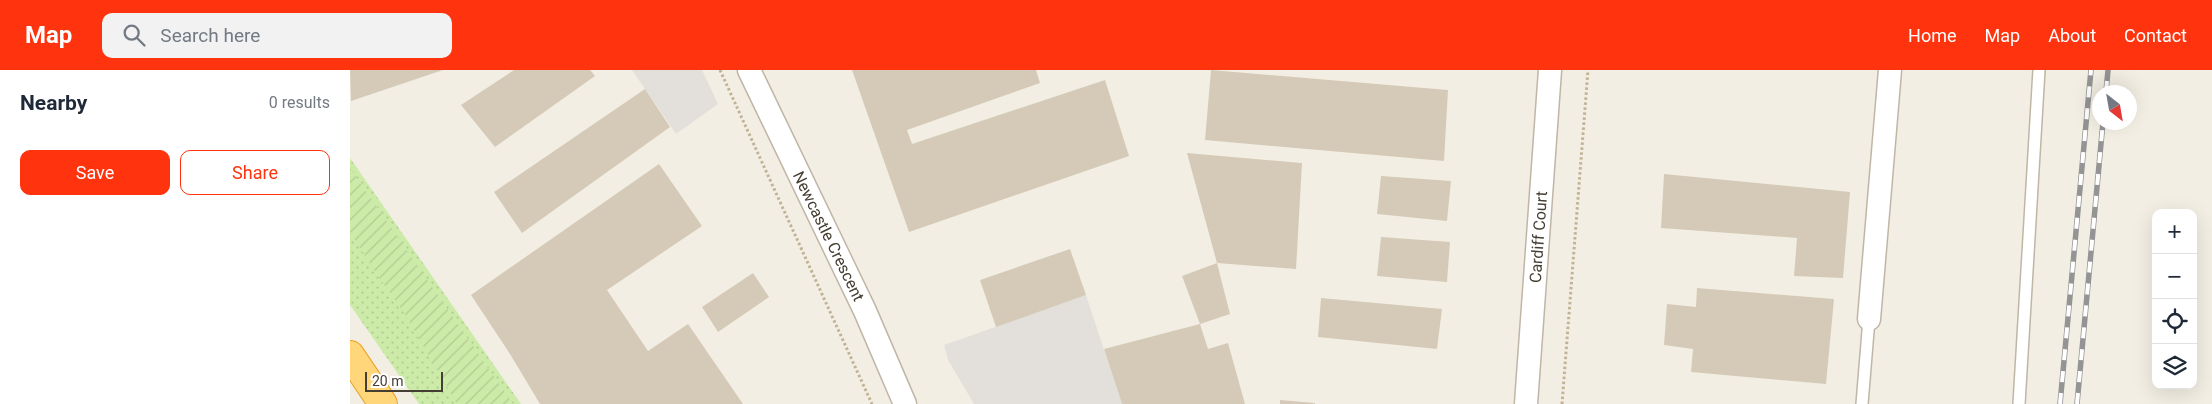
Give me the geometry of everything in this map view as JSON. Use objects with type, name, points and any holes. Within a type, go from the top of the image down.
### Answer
[{"type":"highway","points":[[350,355],[383,404]]},
{"type":"street","name":"Newcastle Crescent","points":[[749,70],[865,311],[905,404]]},
{"type":"street","name":"Cardiff Court","points":[[1526,404],[1550,70]]},
{"type":"street","points":[[1869,319],[1890,70]]},
{"type":"lane","points":[[2019,404],[2038,70]]},
{"type":"lane","points":[[1862,404],[1869,319]]},
{"type":"path","points":[[720,70],[872,404]]},
{"type":"path","points":[[1562,404],[1588,70]]},
{"type":"green space","points":[[350,158],[521,404],[419,404],[350,305]]},
{"type":"green space","points":[[350,168],[513,404],[457,404],[403,311],[350,232]]},
{"type":"shaded area","points":[[632,70],[702,70],[718,104],[676,134]]},
{"type":"shaded area","points":[[1086,295],[1122,404],[974,404],[948,360],[944,345]]},
{"type":"building","points":[[350,70],[443,70],[351,101]]},
{"type":"building","points":[[514,70],[590,70],[595,76],[495,147],[461,105]]},
{"type":"building","points":[[852,70],[1036,70],[1040,83],[907,130],[912,144],[1105,80],[1129,156],[909,232]]},
{"type":"building","points":[[1211,70],[1448,90],[1444,161],[1205,140]]},
{"type":"building","points":[[645,89],[670,127],[522,233],[494,192]]},
{"type":"building","points":[[1187,153],[1302,163],[1296,269],[1217,263]]},
{"type":"building","points":[[659,164],[702,226],[607,290],[648,351],[688,324],[743,404],[540,404],[471,295]]},
{"type":"building","points":[[1664,174],[1850,192],[1843,278],[1794,276],[1797,238],[1661,228]]},
{"type":"building","points":[[1381,176],[1451,181],[1447,221],[1377,214]]},
{"type":"building","points":[[1381,237],[1450,242],[1447,282],[1377,276]]},
{"type":"building","points":[[1070,249],[1086,295],[996,327],[980,280]]},
{"type":"building","points":[[1217,263],[1230,314],[1200,324],[1182,276]]},
{"type":"building","points":[[753,273],[769,297],[718,332],[702,307]]},
{"type":"building","points":[[1697,288],[1834,299],[1826,384],[1691,372],[1693,349],[1664,345],[1667,304],[1696,307]]},
{"type":"building","points":[[1321,298],[1442,309],[1437,349],[1318,337]]},
{"type":"building","points":[[1200,324],[1208,349],[1228,343],[1245,404],[1122,404],[1104,349]]},
{"type":"building","points":[[1280,400],[1315,403],[1315,404],[1280,404]]},
{"type":"railway","points":[[2060,404],[2091,70]]},
{"type":"railway","points":[[2107,85],[2108,70]]},
{"type":"railway","points":[[2077,404],[2102,130]]}]
